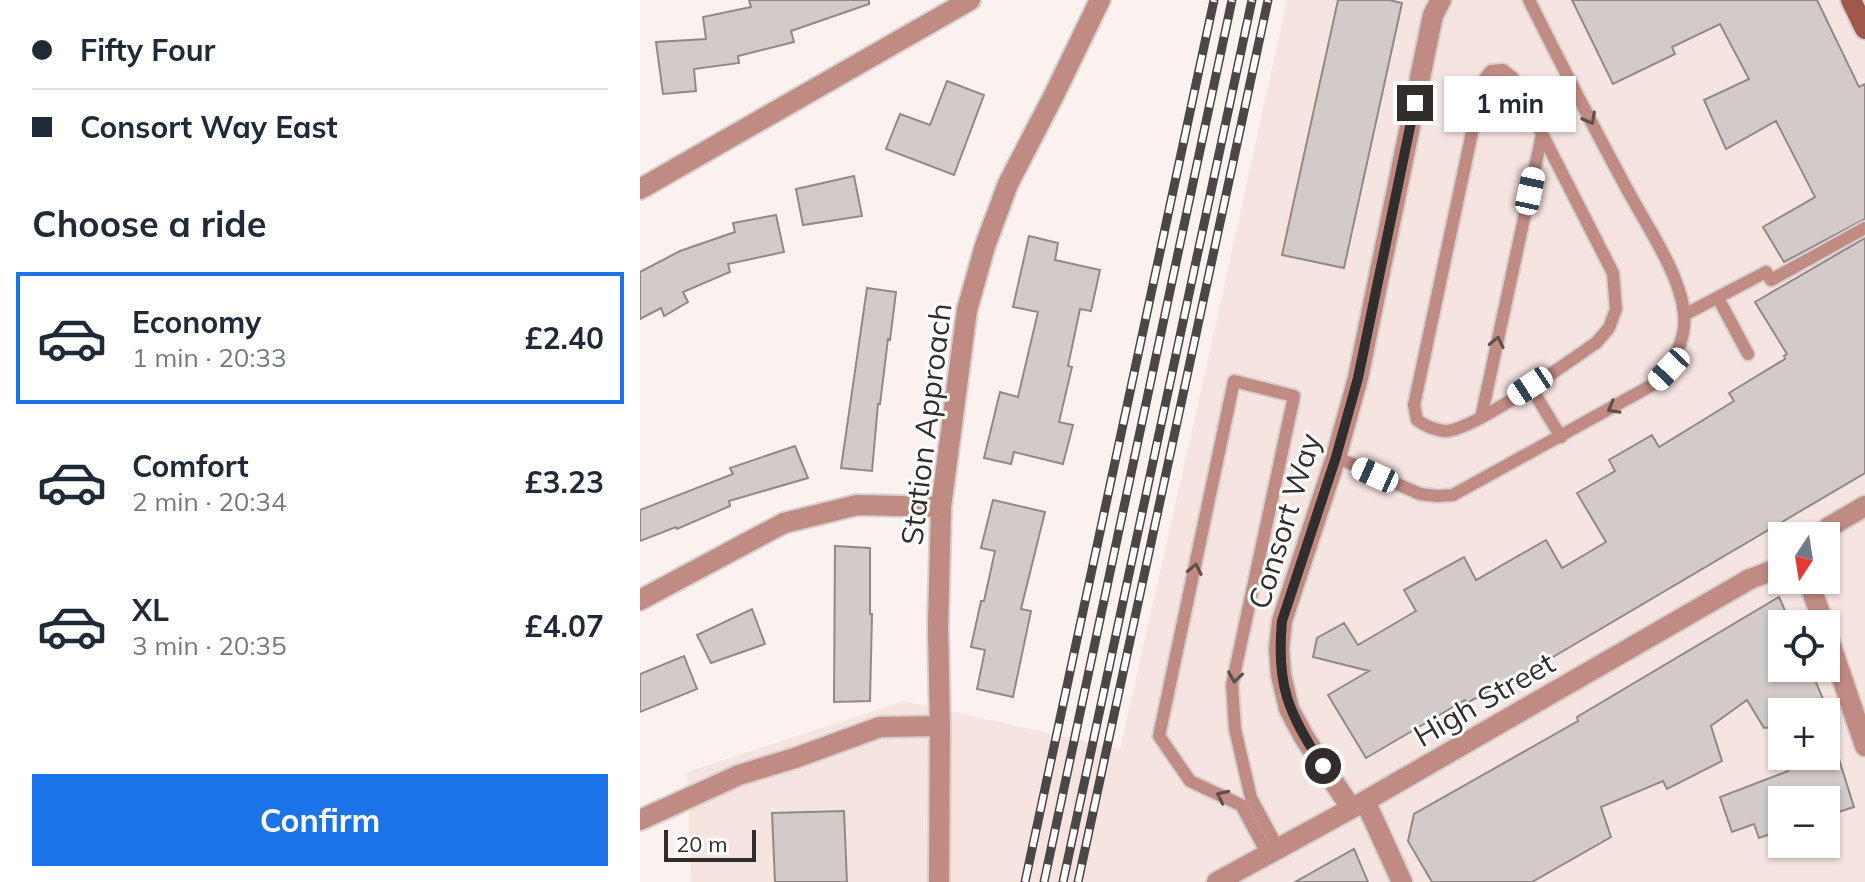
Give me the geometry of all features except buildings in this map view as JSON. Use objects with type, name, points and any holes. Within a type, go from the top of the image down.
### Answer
[{"type":"street","points":[[640,189],[970,0]]},
{"type":"street","name":"Station Approach","points":[[939,882],[941,507],[967,310],[985,246],[1008,184],[1100,0]]},
{"type":"street","name":"Consort Way","points":[[1402,882],[1358,805],[1304,737],[1289,709],[1279,649],[1282,621],[1336,457],[1358,378],[1433,15],[1441,0]]},
{"type":"street","points":[[1851,0],[1865,29]]},
{"type":"street","points":[[640,600],[784,523],[857,505],[941,507]]},
{"type":"street","points":[[1838,522],[1865,506]]},
{"type":"street","name":"High Street","points":[[1217,882],[1358,805],[1750,579],[1768,572]]},
{"type":"street","points":[[1840,672],[1865,746]]},
{"type":"street","points":[[640,820],[739,775],[880,727],[940,726]]},
{"type":"lane","points":[[1336,457],[1420,494],[1453,495],[1654,384],[1669,369],[1680,343],[1684,315],[1675,278],[1529,0]]},
{"type":"lane","points":[[1503,70],[1512,77],[1542,135],[1613,273],[1616,309],[1609,328],[1596,343],[1481,418],[1447,431],[1426,426],[1417,420],[1414,405],[1483,81],[1491,71],[1503,70]]},
{"type":"lane","points":[[1481,418],[1542,135]]},
{"type":"lane","points":[[1684,315],[1766,272],[1771,280],[1865,228]]},
{"type":"lane","points":[[1718,298],[1748,354]]},
{"type":"lane","points":[[1234,381],[1294,396],[1232,685],[1235,729],[1251,798],[1273,852],[1241,805],[1190,781],[1159,736],[1234,381]]},
{"type":"lane","points":[[1530,386],[1561,437]]},
{"type":"shaded area","points":[[1287,0],[1865,0],[1865,882],[691,882],[687,772],[904,701],[1120,749]]},
{"type":"railway","points":[[1025,882],[1214,0]]},
{"type":"railway","points":[[1044,882],[1232,0]]},
{"type":"railway","points":[[1063,882],[1252,0]]},
{"type":"railway","points":[[1078,882],[1268,0]]},
{"type":"route","points":[[1323,766],[1289,709],[1281,675],[1279,649],[1282,621],[1336,457],[1358,378],[1415,103]]}]
